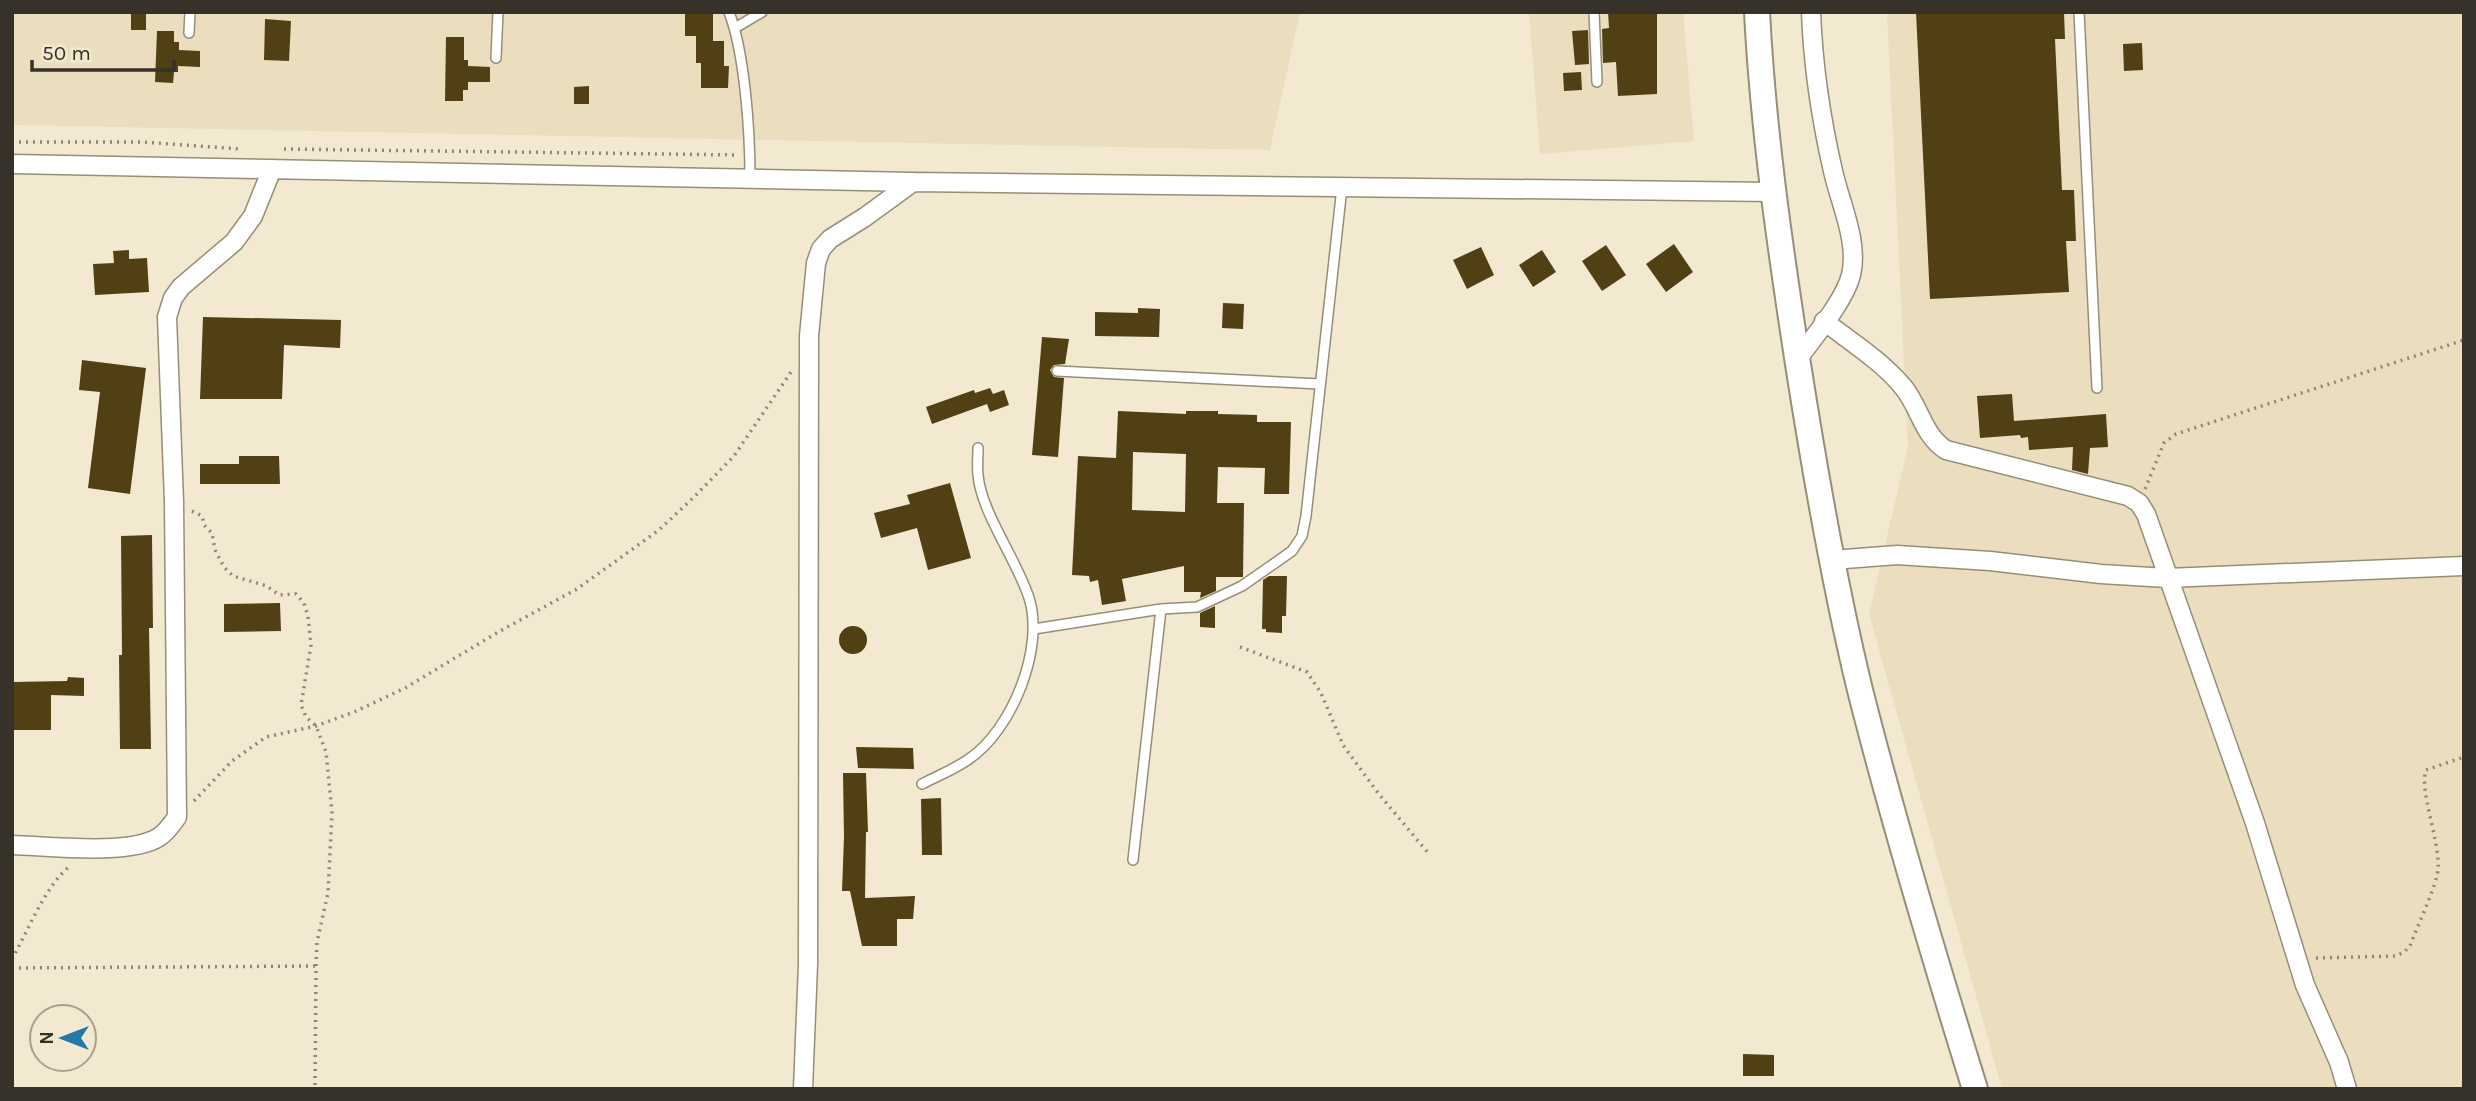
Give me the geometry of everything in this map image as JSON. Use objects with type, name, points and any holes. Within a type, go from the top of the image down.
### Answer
[{"type":"main road","points":[[1757,12],[1760,73],[1773,192],[1797,360],[1832,560],[1860,688],[1892,813],[1975,1089]]},
{"type":"street","points":[[1797,360],[1846,290],[1852,273],[1850,236],[1833,171],[1819,95],[1811,12]]},
{"type":"street","points":[[12,164],[913,182],[1773,192]]},
{"type":"street","points":[[12,845],[102,849],[133,845],[159,838],[177,817],[174,502],[167,317],[173,298],[181,287],[234,242],[253,216],[272,169]]},
{"type":"street","points":[[803,1089],[808,964],[809,336],[816,263],[821,249],[830,239],[913,182]]},
{"type":"street","points":[[1824,321],[1874,358],[1903,387],[1914,403],[1927,432],[1946,450],[2128,496],[2139,503],[2146,514],[2255,823],[2305,985],[2339,1062],[2347,1089]]},
{"type":"street","points":[[1832,560],[1897,555],[1990,561],[2101,575],[2167,578],[2464,565]]},
{"type":"lane","points":[[189,33],[190,12]]},
{"type":"lane","points":[[496,58],[498,12]]},
{"type":"lane","points":[[729,12],[735,28],[750,155],[750,178]]},
{"type":"lane","points":[[735,28],[762,12]]},
{"type":"lane","points":[[1594,12],[1597,82]]},
{"type":"lane","points":[[2079,12],[2097,388]]},
{"type":"lane","points":[[1034,629],[1161,609],[1197,607],[1242,586],[1292,551],[1302,536],[1306,516],[1342,187]]},
{"type":"lane","points":[[1057,371],[1320,384]]},
{"type":"lane","points":[[922,784],[970,759],[1002,727],[1024,682],[1034,629],[1030,599],[984,498],[978,475],[978,448]]},
{"type":"lane","points":[[1133,860],[1161,609]]},
{"type":"path","points":[[12,142],[142,142],[247,149]]},
{"type":"path","points":[[275,149],[750,155]]},
{"type":"path","points":[[177,817],[232,761],[253,744],[266,737],[316,726],[355,712],[405,688],[577,589],[659,530],[734,456],[796,365],[809,336]]},
{"type":"path","points":[[2139,503],[2164,443],[2176,433],[2464,340]]},
{"type":"path","points":[[174,502],[202,516],[204,524],[212,533],[215,550],[224,567],[233,576],[267,586],[279,595],[296,594],[304,603],[308,616],[311,645],[301,705],[306,717],[316,726],[326,752],[332,813],[327,893],[317,942],[316,1089]]},
{"type":"path","points":[[1240,647],[1307,673],[1321,693],[1343,745],[1378,793],[1429,854]]},
{"type":"path","points":[[2297,960],[2340,956],[2396,956],[2404,953],[2410,946],[2439,869],[2423,779],[2426,770],[2464,757]]},
{"type":"path","points":[[12,959],[61,873],[102,849]]},
{"type":"path","points":[[12,968],[316,966]]},
{"type":"shaded area","points":[[12,12],[1300,12],[1270,150],[12,125]]},
{"type":"shaded area","points":[[1529,12],[1683,12],[1694,141],[1540,154]]},
{"type":"shaded area","points":[[1887,12],[2464,12],[2464,1089],[2002,1089],[1869,614],[1908,446]]},
{"type":"building","points":[[131,12],[146,12],[146,30],[131,30]]},
{"type":"building","points":[[1608,12],[1657,12],[1657,94],[1618,96],[1616,62],[1603,63],[1602,29],[1609,28]]},
{"type":"building","points":[[1916,12],[2064,12],[2065,39],[2055,39],[2062,190],[2074,190],[2076,241],[2066,241],[2069,292],[1930,299]]},
{"type":"building","points":[[685,14],[713,14],[713,41],[724,41],[724,66],[729,66],[728,88],[701,88],[701,63],[696,63],[696,36],[685,36]]},
{"type":"building","points":[[265,19],[291,21],[289,61],[264,60]]},
{"type":"building","points":[[1588,30],[1589,64],[1575,65],[1572,31]]},
{"type":"building","points":[[157,31],[174,31],[174,42],[179,42],[179,50],[200,51],[200,67],[178,66],[178,72],[174,72],[173,83],[155,82]]},
{"type":"building","points":[[446,37],[464,37],[464,60],[468,60],[468,66],[490,67],[490,82],[468,82],[468,90],[463,90],[463,101],[445,101]]},
{"type":"building","points":[[2142,43],[2143,70],[2124,71],[2123,44]]},
{"type":"building","points":[[1581,72],[1582,90],[1564,91],[1563,73]]},
{"type":"building","points":[[589,86],[589,104],[574,104],[574,87]]},
{"type":"building","points":[[1674,244],[1693,272],[1666,292],[1646,264]]},
{"type":"building","points":[[1606,245],[1626,275],[1602,291],[1582,261]]},
{"type":"building","points":[[1481,247],[1494,275],[1467,289],[1453,260]]},
{"type":"building","points":[[129,250],[129,259],[147,258],[149,292],[95,295],[93,264],[114,263],[113,251]]},
{"type":"building","points":[[1542,250],[1556,272],[1533,287],[1519,265]]},
{"type":"building","points":[[1223,303],[1244,304],[1243,329],[1222,328]]},
{"type":"building","points":[[1138,308],[1160,309],[1159,337],[1095,336],[1095,312],[1138,313]]},
{"type":"building","points":[[203,317],[341,320],[340,348],[284,345],[282,399],[200,399]]},
{"type":"building","points":[[1042,337],[1069,339],[1065,364],[1054,365],[1050,370],[1054,377],[1064,378],[1058,457],[1032,455]]},
{"type":"building","points":[[82,360],[146,368],[130,494],[88,488],[100,392],[79,390]]},
{"type":"building","points":[[990,388],[993,394],[1004,390],[1009,405],[990,412],[987,404],[932,424],[926,407],[974,390],[975,393]]},
{"type":"building","points":[[2012,394],[2014,421],[2106,414],[2108,447],[2090,448],[2088,474],[2072,470],[2073,447],[2029,450],[2028,437],[2021,438],[2020,435],[1980,438],[1977,396]]},
{"type":"building","points":[[1118,411],[1186,414],[1186,411],[1218,411],[1218,414],[1257,415],[1257,422],[1291,422],[1289,494],[1264,494],[1265,468],[1218,467],[1217,503],[1244,503],[1243,577],[1216,577],[1216,591],[1200,598],[1201,592],[1184,592],[1184,566],[1122,579],[1126,601],[1102,605],[1098,580],[1090,582],[1089,576],[1072,575],[1078,456],[1116,458]],"holes":[[[1133,452],[1186,454],[1185,512],[1132,510]]]},
{"type":"building","points":[[239,456],[279,456],[280,484],[200,484],[200,464],[239,464]]},
{"type":"building","points":[[950,483],[971,558],[928,570],[917,528],[881,538],[874,513],[910,504],[907,495]]},
{"type":"building","points":[[152,535],[153,628],[149,628],[151,749],[120,749],[121,536]]},
{"type":"building","points":[[1269,576],[1287,576],[1286,616],[1282,616],[1282,633],[1266,632],[1266,629],[1262,629],[1263,580]]},
{"type":"building","points":[[280,603],[281,631],[224,632],[224,604]]},
{"type":"building","points":[[1215,606],[1215,628],[1200,627],[1200,613]]},
{"type":"building","points":[[853,626],[863,630],[867,640],[863,650],[853,654],[843,650],[839,640],[843,630]]},
{"type":"building","points":[[68,677],[84,678],[84,696],[51,695],[51,730],[12,730],[12,682],[67,681]]},
{"type":"building","points":[[856,747],[913,748],[914,769],[858,768]]},
{"type":"building","points":[[843,773],[866,773],[868,832],[865,898],[915,896],[913,919],[897,919],[897,946],[862,946],[850,891],[842,891]]},
{"type":"building","points":[[941,798],[942,855],[922,855],[921,799]]},
{"type":"building","points":[[1743,1054],[1774,1055],[1774,1076],[1743,1076]]}]
